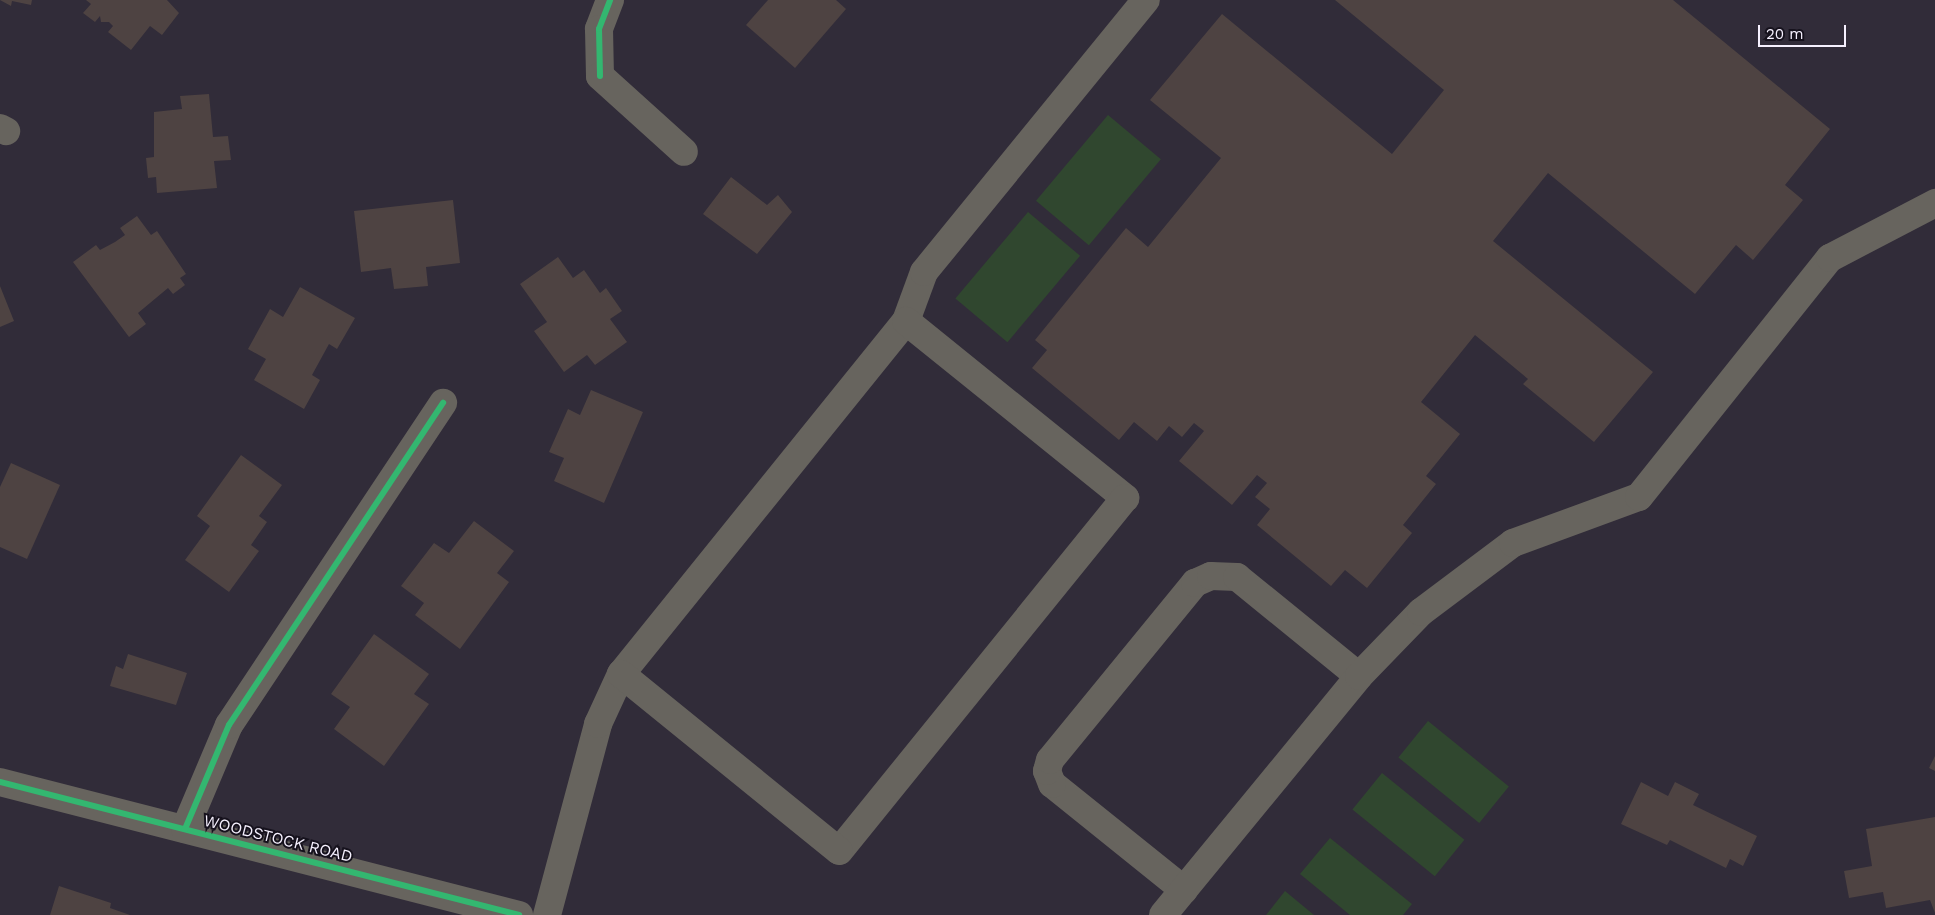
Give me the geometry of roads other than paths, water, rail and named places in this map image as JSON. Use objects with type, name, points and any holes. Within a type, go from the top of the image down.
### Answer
[{"type":"street","points":[[610,0],[599,29],[600,76],[684,152]]},
{"type":"street","points":[[547,915],[598,724],[621,674],[906,321],[924,272],[1146,0]]},
{"type":"street","points":[[1162,915],[1359,676],[1421,612],[1513,543],[1639,497],[1830,258],[1935,203]]},
{"type":"street","points":[[621,674],[839,851],[1125,498],[906,321]]},
{"type":"street","points":[[185,829],[229,725],[443,403]]},
{"type":"street","points":[[1184,890],[1052,784],[1047,771],[1062,745],[1195,583],[1212,576],[1237,577],[1359,676]]},
{"type":"street","name":"WOODSTOCK ROAD","points":[[0,782],[519,915]]}]
